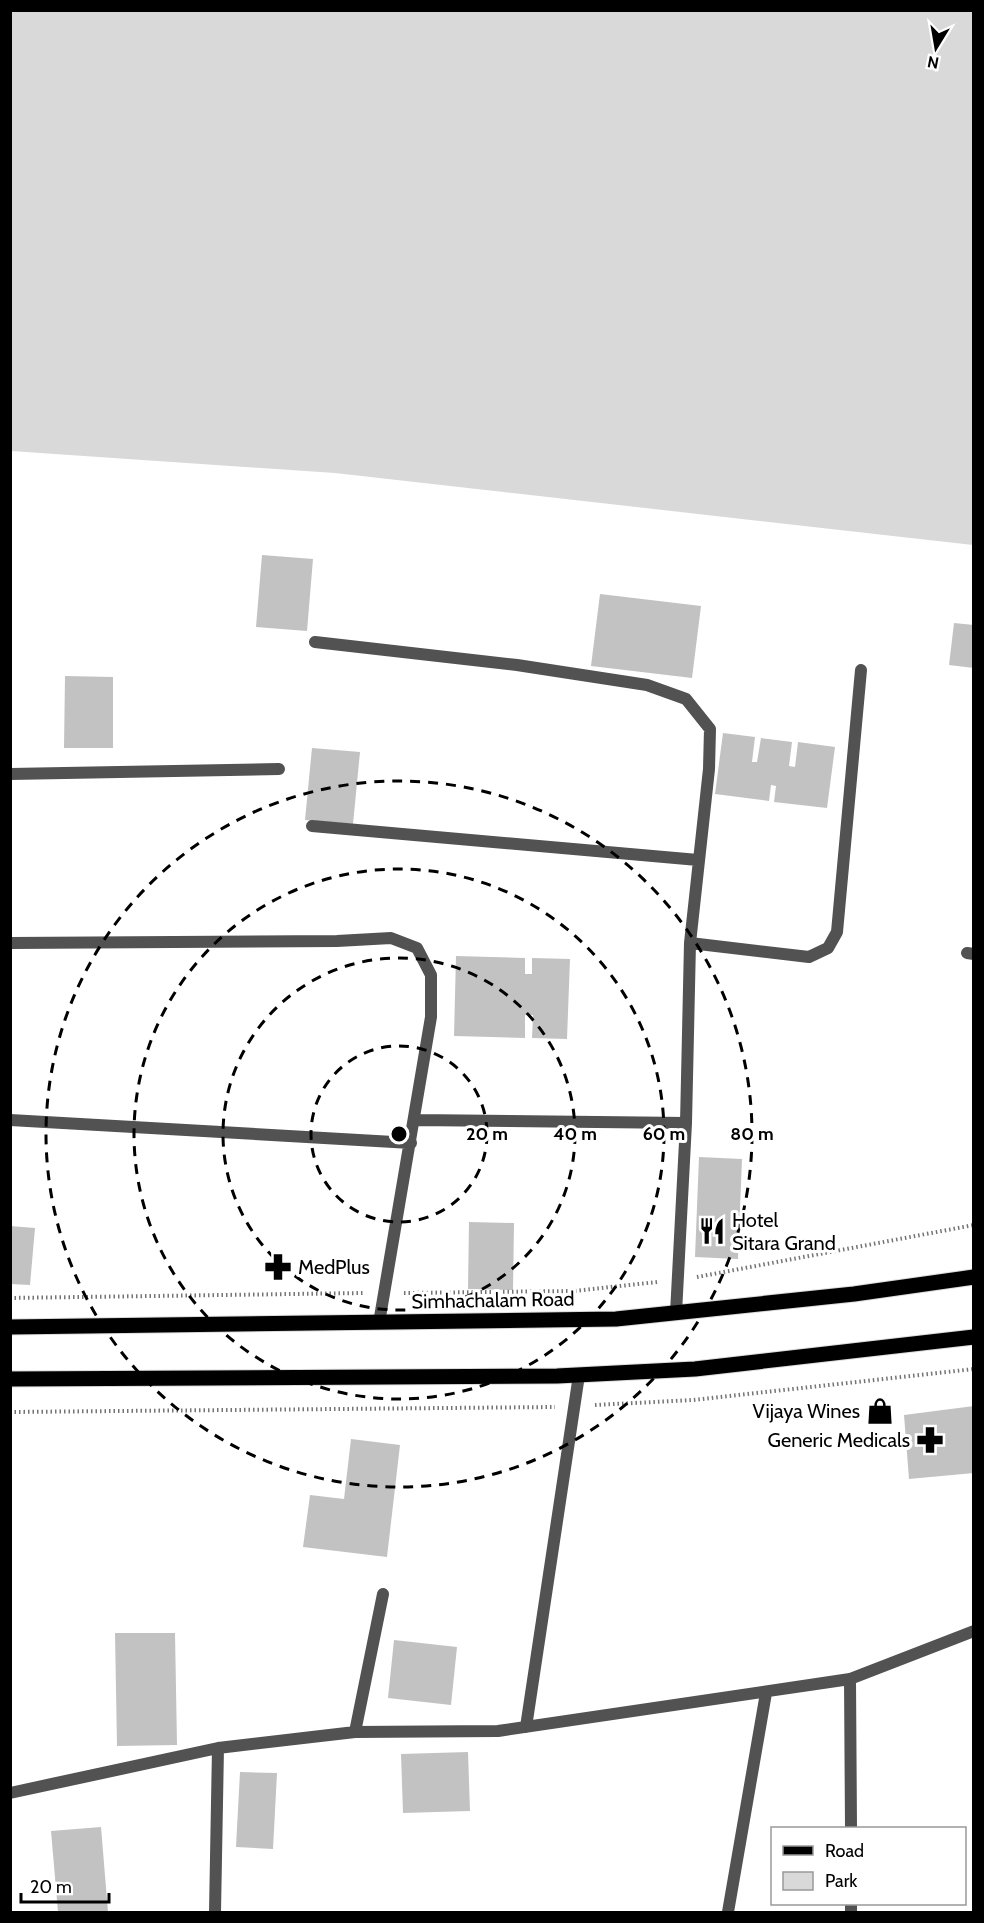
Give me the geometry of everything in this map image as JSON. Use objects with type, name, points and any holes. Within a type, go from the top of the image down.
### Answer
[{"type":"main road","name":"Simhachalam Road","points":[[10,1327],[616,1319],[854,1294],[974,1277]]},
{"type":"main road","points":[[10,1379],[579,1375],[695,1369],[974,1337]]},
{"type":"street","points":[[315,642],[517,665],[647,685],[686,699],[710,729],[709,769],[690,942],[686,1123],[676,1313]]},
{"type":"street","points":[[690,942],[809,957],[828,948],[837,932],[861,670]]},
{"type":"street","points":[[10,774],[279,769]]},
{"type":"street","points":[[312,826],[698,860]]},
{"type":"street","points":[[10,944],[337,941],[391,938],[417,948],[431,975],[431,1017],[379,1323]]},
{"type":"street","points":[[10,1120],[411,1143]]},
{"type":"street","points":[[415,1120],[686,1123]]},
{"type":"street","points":[[526,1727],[579,1375]]},
{"type":"street","points":[[355,1732],[383,1594]]},
{"type":"street","points":[[10,1793],[218,1748],[355,1732],[498,1731],[850,1679],[974,1631]]},
{"type":"street","points":[[850,1679],[851,1827]]},
{"type":"street","points":[[728,1912],[766,1693]]},
{"type":"street","points":[[214,1912],[218,1748]]},
{"type":"path","points":[[10,1298],[574,1291],[677,1280],[974,1225]]},
{"type":"green space","points":[[10,11],[973,11],[973,545],[335,473],[11,451]]},
{"type":"building","points":[[262,555],[313,559],[307,631],[256,627]]},
{"type":"building","points":[[600,594],[701,606],[692,678],[591,666]]},
{"type":"building","points":[[954,623],[974,625],[974,668],[949,665]]},
{"type":"building","points":[[65,676],[113,677],[113,748],[64,748]]},
{"type":"building","points":[[723,733],[755,737],[752,762],[757,762],[761,738],[792,742],[789,766],[795,767],[798,742],[835,747],[827,808],[774,802],[776,786],[771,785],[769,801],[715,794]]},
{"type":"building","points":[[312,748],[360,752],[353,824],[305,820]]},
{"type":"building","points":[[456,956],[525,958],[525,974],[532,974],[532,958],[570,959],[567,1039],[532,1038],[533,1015],[525,1015],[525,1038],[454,1036]]},
{"type":"building","points":[[699,1157],[742,1159],[738,1259],[695,1257]]},
{"type":"building","points":[[469,1222],[514,1223],[513,1290],[468,1289]]},
{"type":"building","points":[[10,1226],[35,1228],[30,1285],[10,1284]]},
{"type":"building","points":[[974,1406],[974,1473],[909,1479],[904,1415]]},
{"type":"building","points":[[351,1439],[400,1445],[387,1557],[303,1547],[310,1495],[344,1499]]},
{"type":"building","points":[[115,1633],[175,1633],[177,1745],[117,1746]]},
{"type":"building","points":[[394,1640],[457,1647],[451,1705],[388,1698]]},
{"type":"building","points":[[468,1752],[470,1811],[403,1813],[401,1754]]},
{"type":"building","points":[[240,1772],[277,1773],[273,1849],[236,1847]]},
{"type":"building","points":[[101,1827],[108,1912],[58,1912],[51,1831]]},
{"type":"place","name":"Hotel Sitara Grand","points":[[712,1231]]},
{"type":"place","name":"MedPlus","points":[[278,1267]]},
{"type":"place","name":"Vijaya Wines","points":[[880,1411]]},
{"type":"place","name":"Generic Medicals","points":[[930,1440]]}]
